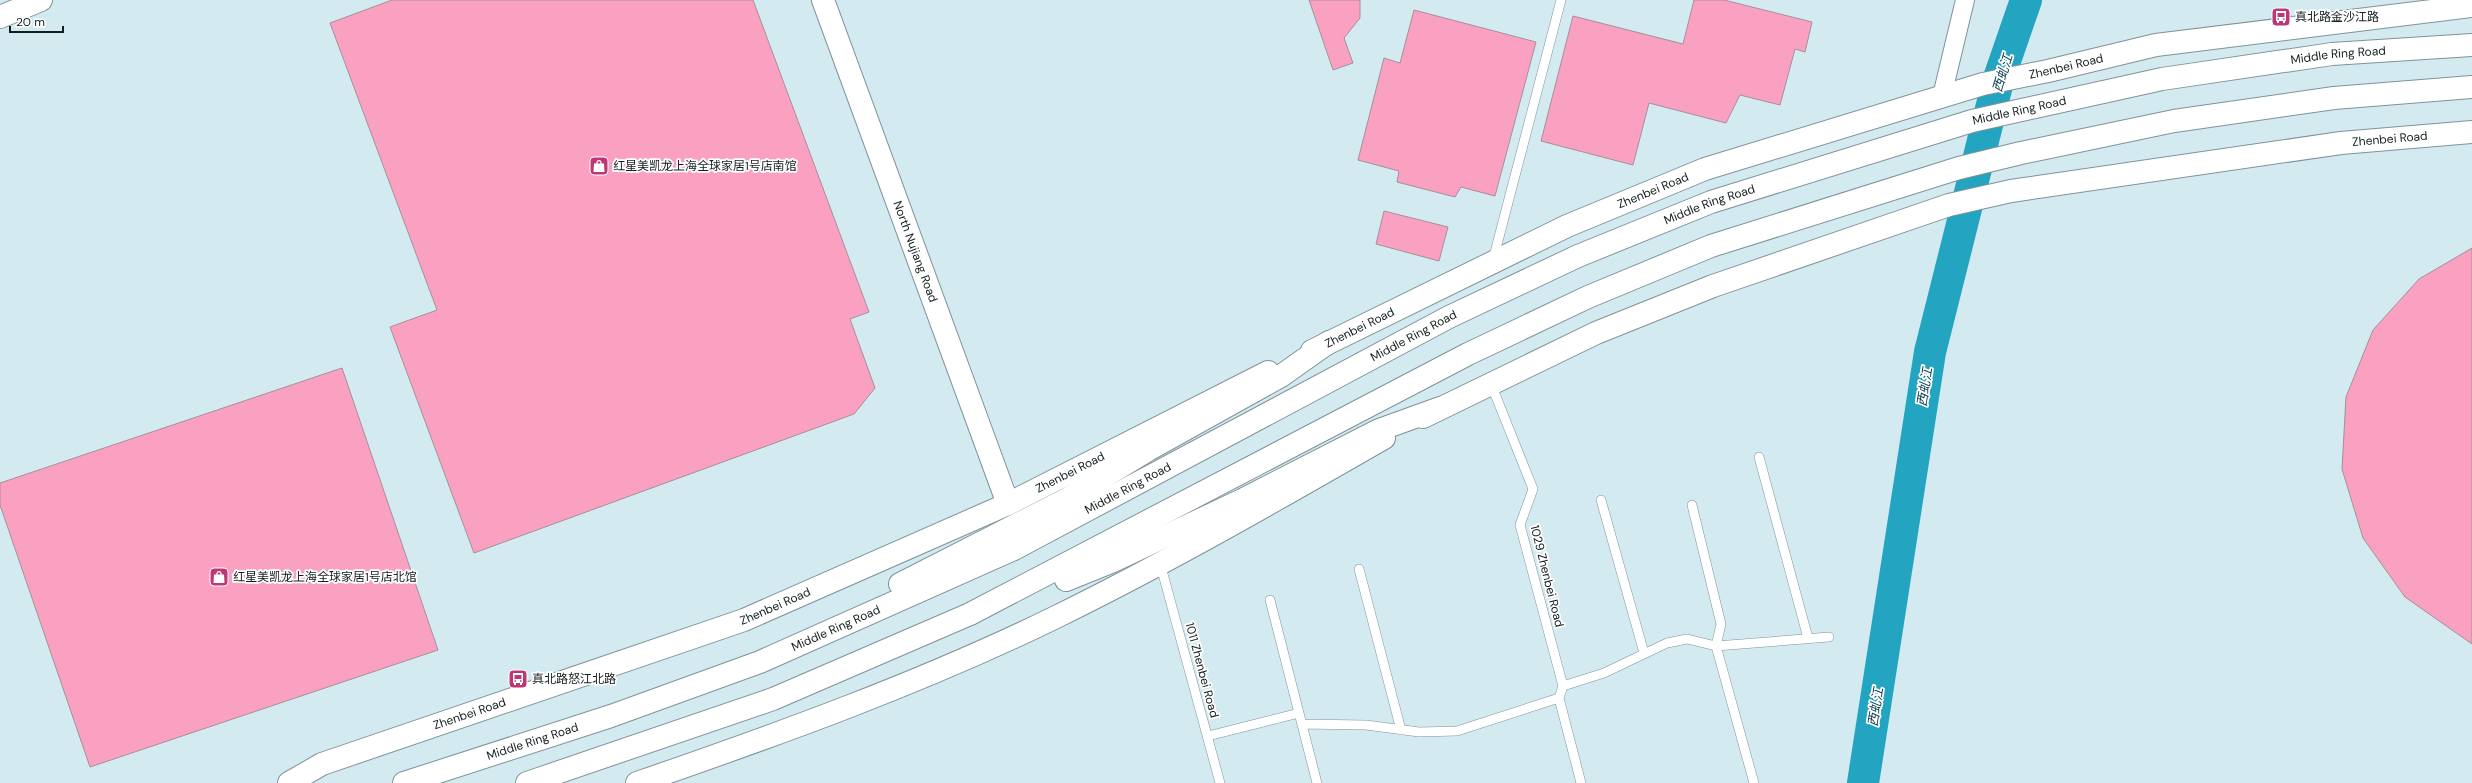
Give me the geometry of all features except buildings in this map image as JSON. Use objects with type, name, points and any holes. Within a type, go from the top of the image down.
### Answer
[{"type":"main road","points":[[0,17],[42,0]]},
{"type":"main road","name":"North Nujiang Road","points":[[823,0],[1008,504]]},
{"type":"main road","name":"Zhenbei Road","points":[[289,783],[322,764],[744,620],[1008,504],[1329,342],[1492,262],[1568,226],[1705,169],[1983,84],[2048,71],[2156,45],[2472,6]]},
{"type":"main road","name":"Middle Ring Road","points":[[404,783],[611,716],[760,662],[1014,549],[1449,317],[1578,256],[1711,202],[1972,121],[2034,109],[2162,79],[2332,54],[2472,45]]},
{"type":"main road","points":[[970,614],[1468,354],[1588,297],[1711,246],[1959,168],[2174,121],[2334,98],[2472,87]]},
{"type":"main road","name":"Zhenbei Road","points":[[637,783],[784,732],[922,677],[1056,617],[1160,563],[1440,408],[1596,333],[1713,286],[1950,205],[2010,191],[2341,143],[2472,132]]},
{"type":"main road","points":[[760,662],[856,606],[1067,499],[1148,450],[1281,376],[1329,342]]},
{"type":"main road","points":[[527,783],[773,699],[970,614],[1113,561],[1242,500],[1380,430],[1440,408]]},
{"type":"street","points":[[1942,96],[1964,0]]},
{"type":"lane","points":[[1492,262],[1561,0]]},
{"type":"lane","name":"1029 Zhenbei Road","points":[[1491,384],[1533,489],[1520,525],[1563,686]]},
{"type":"lane","points":[[1759,457],[1808,638]]},
{"type":"lane","points":[[1601,500],[1644,654]]},
{"type":"lane","points":[[1692,505],[1721,624],[1716,646],[1754,783]]},
{"type":"lane","name":"1011 Zhenbei Road","points":[[1160,563],[1220,783]]},
{"type":"lane","points":[[1359,569],[1401,730]]},
{"type":"lane","points":[[1270,600],[1317,783]]},
{"type":"lane","points":[[1581,783],[1559,698],[1563,686],[1604,672],[1667,643],[1687,639],[1716,646],[1829,637]]},
{"type":"lane","points":[[1302,724],[1366,725],[1401,730],[1457,731],[1559,698]]},
{"type":"lane","points":[[1208,736],[1299,712]]},
{"type":"waterway","name":"西虬江","points":[[1863,783],[1930,352],[1998,81],[2026,0]]},
{"type":"place","name":"真北路金沙江路","points":[[2281,17]]},
{"type":"place","name":"红星美凯龙上海全球家居1号店南馆","points":[[599,166]]},
{"type":"place","name":"红星美凯龙上海全球家居1号店北馆","points":[[219,577]]},
{"type":"place","name":"真北路怒江北路","points":[[518,679]]}]
